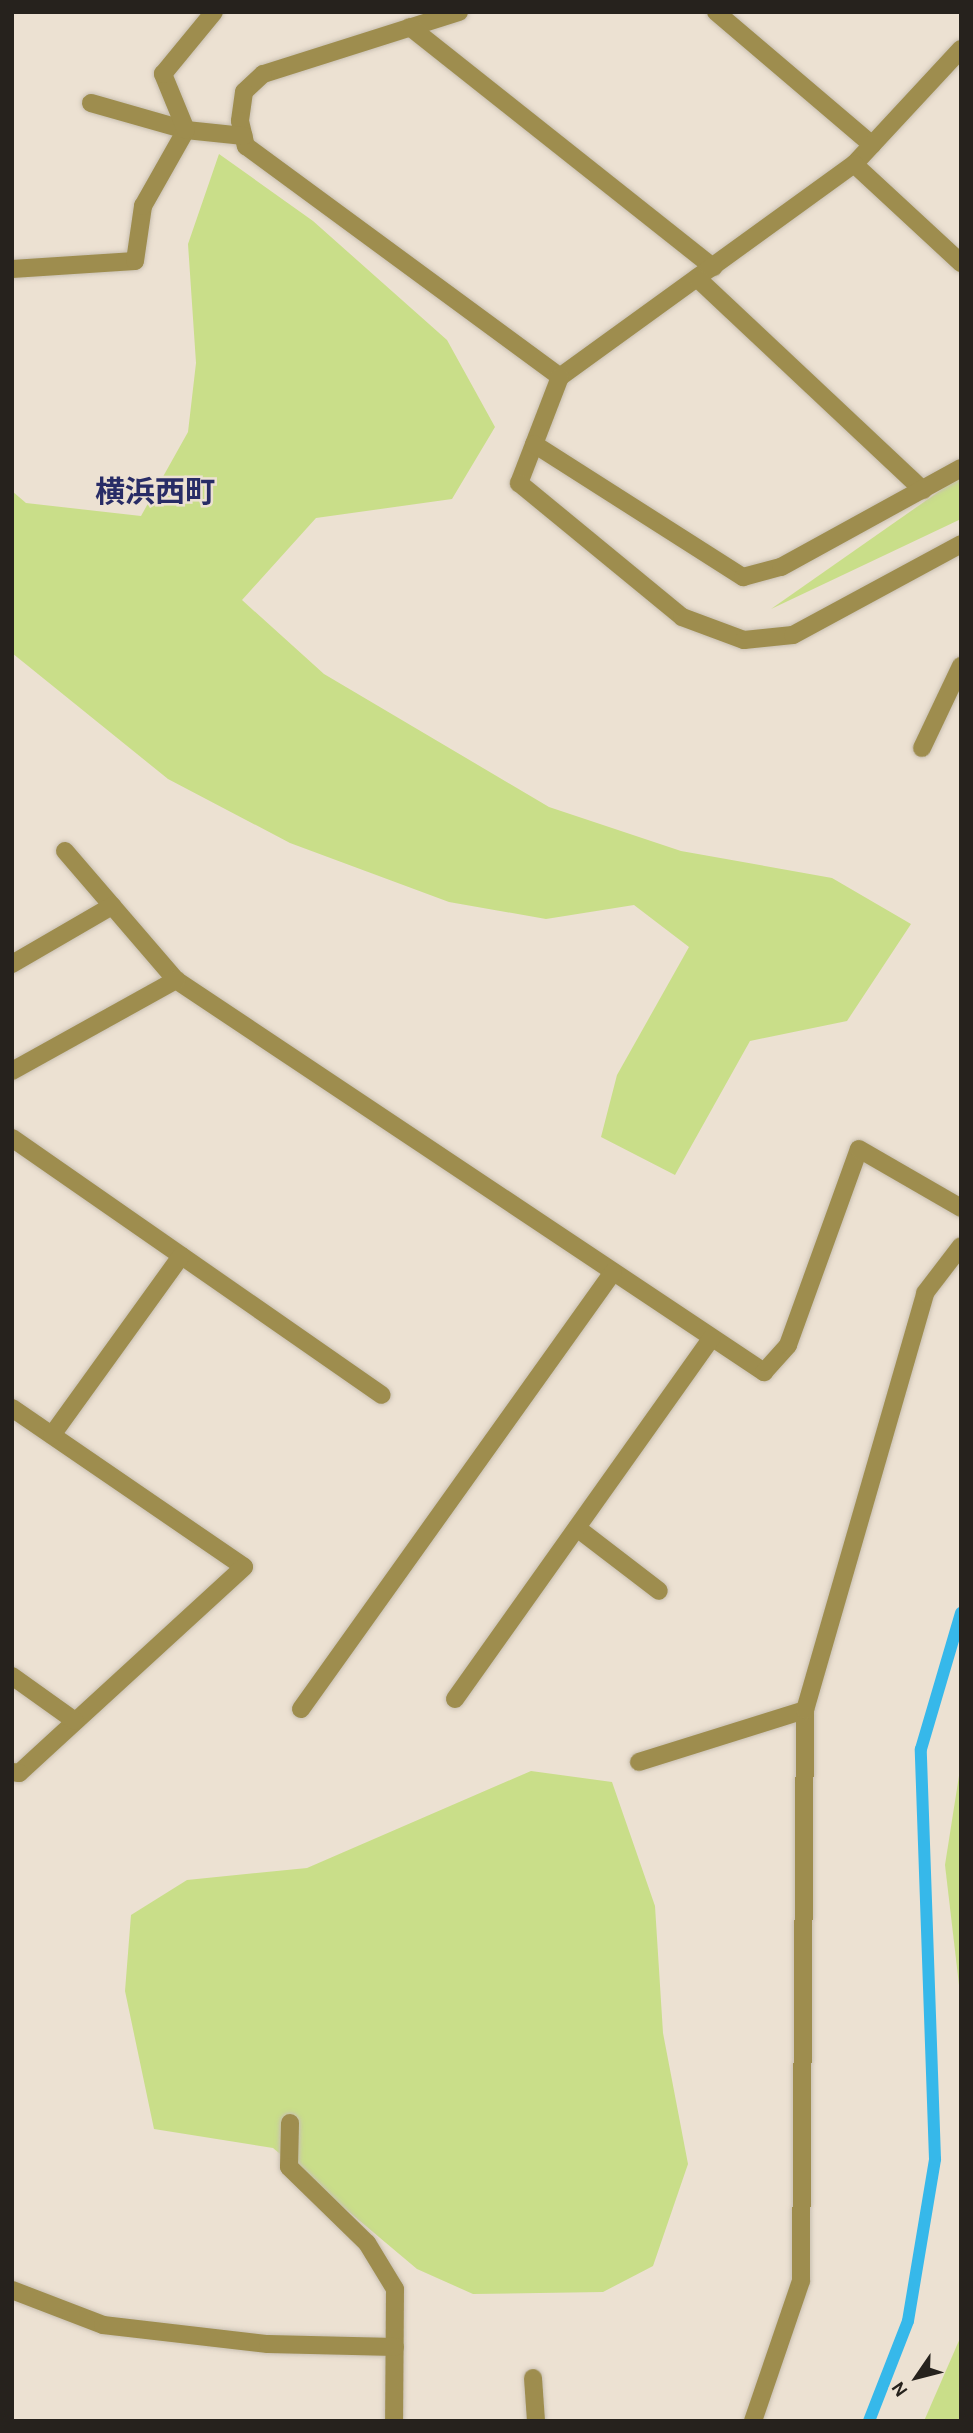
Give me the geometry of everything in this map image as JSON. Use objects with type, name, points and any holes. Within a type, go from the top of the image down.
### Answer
[{"type":"street","points":[[186,131],[163,74],[214,12]]},
{"type":"street","points":[[459,12],[263,74],[244,92],[243,136],[246,146],[560,377]]},
{"type":"street","points":[[716,12],[872,145]]},
{"type":"street","points":[[410,27],[713,267]]},
{"type":"street","points":[[961,49],[854,164],[560,377],[519,483],[682,617],[723,637],[768,641],[793,635],[961,544]]},
{"type":"street","points":[[91,103],[186,131],[243,136]]},
{"type":"street","points":[[12,268],[135,261],[143,206],[186,131]]},
{"type":"street","points":[[854,164],[961,264]]},
{"type":"street","points":[[697,278],[923,489]]},
{"type":"street","points":[[534,444],[743,577],[781,567],[961,468]]},
{"type":"street","points":[[922,748],[961,666]]},
{"type":"street","points":[[65,851],[176,980],[764,1373],[788,1345],[859,1149],[961,1208]]},
{"type":"street","points":[[12,964],[113,906]]},
{"type":"street","points":[[12,1071],[176,980]]},
{"type":"street","points":[[12,1138],[382,1395]]},
{"type":"street","points":[[753,2421],[802,2281],[805,1710],[925,1293],[961,1246]]},
{"type":"street","points":[[52,1435],[181,1256]]},
{"type":"street","points":[[301,1709],[614,1272]]},
{"type":"street","points":[[455,1699],[712,1338]]},
{"type":"street","points":[[12,1408],[244,1567],[19,1773],[12,1772]]},
{"type":"street","points":[[577,1528],[659,1591]]},
{"type":"street","points":[[12,1676],[75,1721]]},
{"type":"street","points":[[639,1762],[805,1710]]},
{"type":"street","points":[[290,2123],[289,2167],[367,2243],[395,2289],[394,2421]]},
{"type":"street","points":[[12,2290],[103,2325],[268,2344],[395,2347]]},
{"type":"street","points":[[533,2378],[536,2421]]},
{"type":"green space","points":[[219,154],[313,221],[447,340],[495,427],[452,499],[316,518],[242,600],[324,674],[549,807],[681,851],[832,878],[911,924],[847,1021],[750,1041],[675,1175],[601,1137],[617,1075],[689,947],[634,905],[546,919],[449,902],[290,843],[168,779],[12,653],[12,491],[26,503],[141,516],[188,432],[196,363],[188,244]]},
{"type":"green space","points":[[961,476],[961,519],[771,609]]},
{"type":"green space","points":[[961,1763],[961,2002],[945,1865]]},
{"type":"green space","points":[[531,1771],[612,1782],[655,1906],[663,2033],[688,2164],[653,2266],[603,2292],[473,2294],[417,2269],[273,2148],[154,2129],[125,1991],[131,1915],[187,1880],[307,1868]]},
{"type":"green space","points":[[961,2336],[961,2421],[924,2421]]},
{"type":"waterway","points":[[869,2421],[908,2321],[935,2159],[921,1749],[961,1613]]},
{"type":"district","name":"横浜西町","points":[[155,492]]}]
